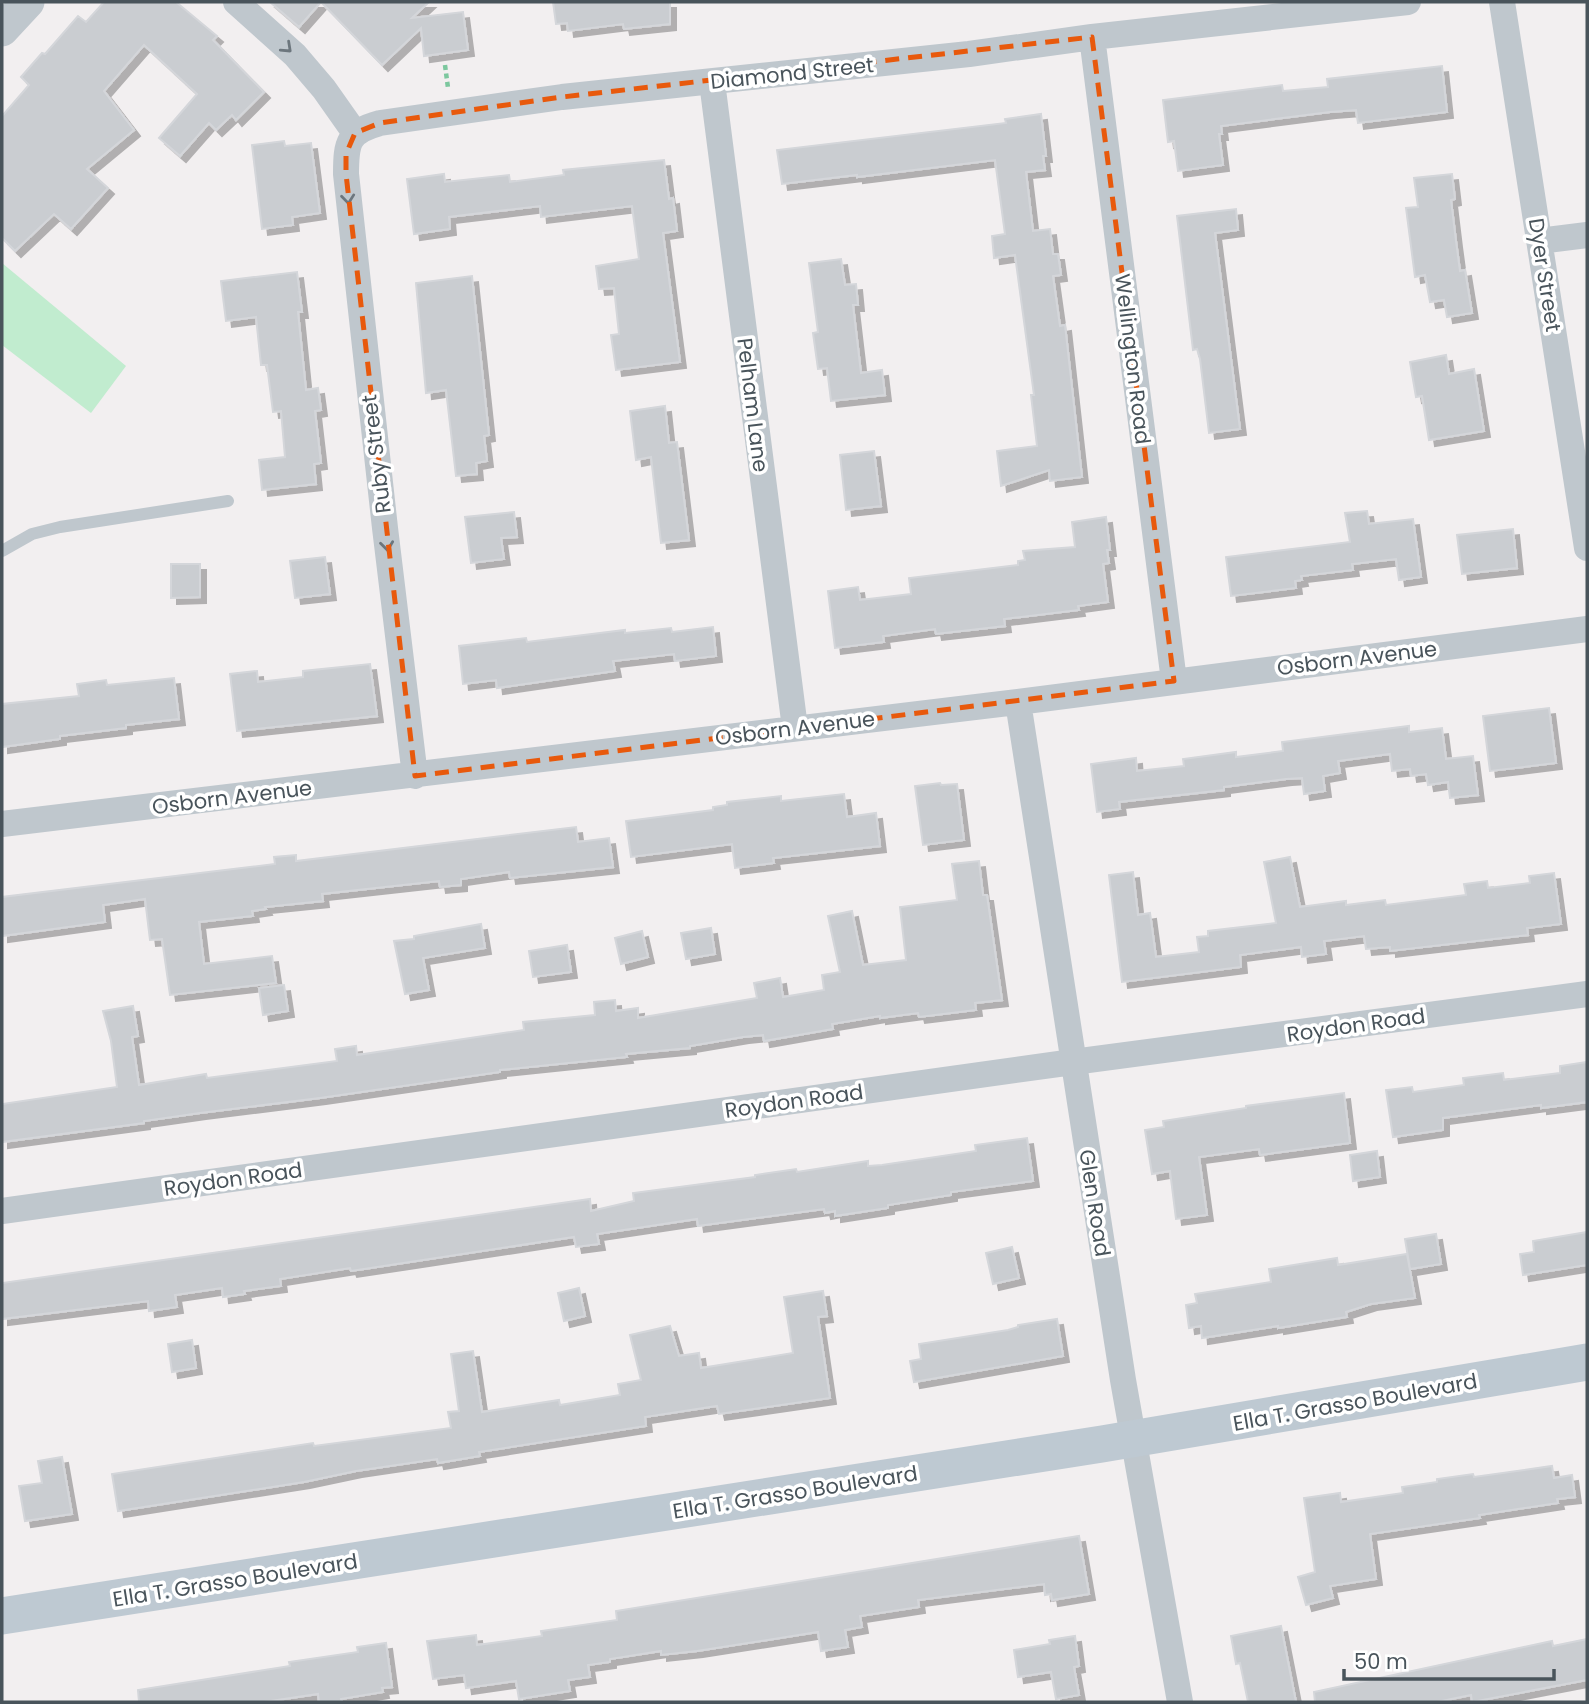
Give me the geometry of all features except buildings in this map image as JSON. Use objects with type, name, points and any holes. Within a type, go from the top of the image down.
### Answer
[{"type":"main road","name":"Ella T. Grasso Boulevard","points":[[2,1616],[1133,1439],[1587,1363]]},
{"type":"street","points":[[2,30],[28,2]]},
{"type":"street","points":[[236,2],[295,55],[324,89],[355,133]]},
{"type":"street","name":"Diamond Street","points":[[355,133],[365,127],[391,121],[562,97],[969,54],[1092,37],[1408,2]]},
{"type":"street","name":"Dyer Street","points":[[1502,2],[1587,548]]},
{"type":"street","name":"Wellington Road","points":[[1092,37],[1174,681]]},
{"type":"street","name":"Pelham Lane","points":[[712,82],[794,728]]},
{"type":"street","name":"Ruby Street","points":[[355,133],[349,140],[346,174],[415,776]]},
{"type":"street","points":[[1539,241],[1587,235]]},
{"type":"street","name":"Osborn Avenue","points":[[2,824],[1018,702],[1587,629]]},
{"type":"street","name":"Glen Road","points":[[1018,702],[1133,1439],[1180,1702]]},
{"type":"street","name":"Roydon Road","points":[[2,1211],[1073,1062],[1587,994]]},
{"type":"lane","points":[[2,551],[32,534],[60,527],[228,501]]},
{"type":"highlighted area","points":[[1092,37],[1174,681],[415,776],[346,174],[346,154],[355,133],[380,123],[562,97]]},
{"type":"green space","points":[[2,263],[126,366],[91,413],[2,345]]}]
